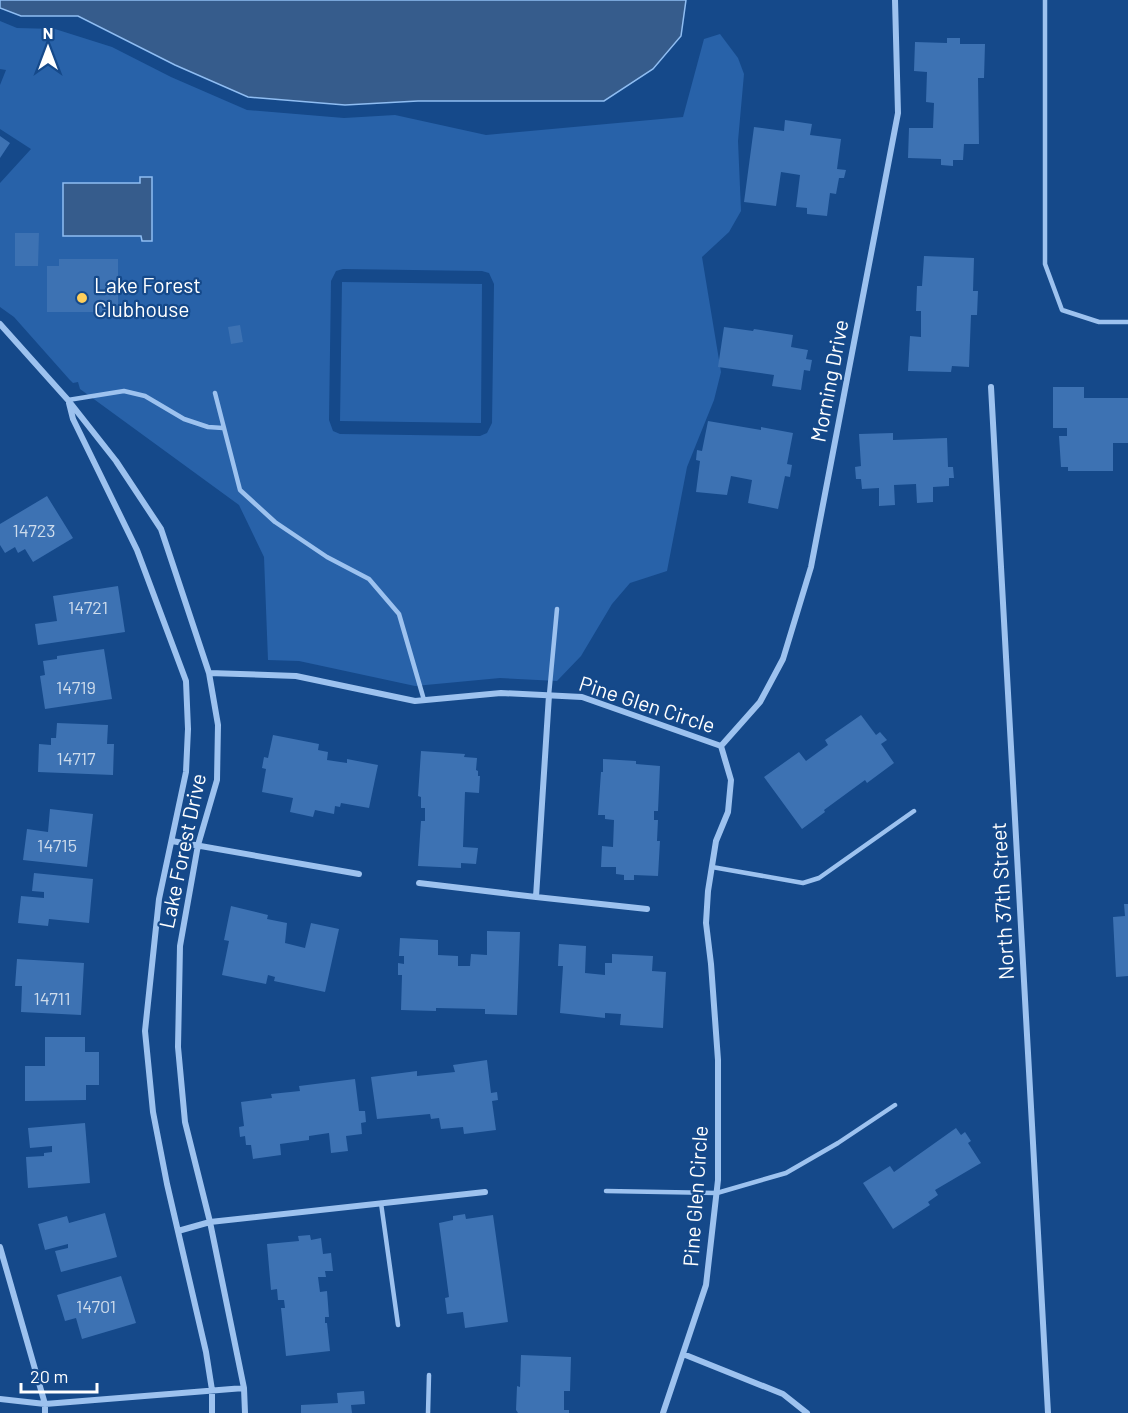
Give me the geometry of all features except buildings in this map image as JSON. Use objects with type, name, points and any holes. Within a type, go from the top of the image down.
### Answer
[{"type":"street","name":"Morning Drive","points":[[721,746],[760,702],[783,659],[811,567],[898,113],[895,0]]},
{"type":"street","name":"Lake Forest Drive","points":[[0,324],[69,400],[116,460],[160,529],[209,673],[218,725],[217,780],[198,845],[180,946],[178,1047],[185,1122],[210,1222],[244,1388],[244,1413]]},
{"type":"street","name":"North 37th Street","points":[[992,387],[1048,1413]]},
{"type":"street","name":"Lake Forest Drive","points":[[69,400],[73,419],[137,550],[186,681],[188,729],[186,772],[159,899],[145,1031],[153,1112],[206,1352],[212,1390],[212,1413]]},
{"type":"street","name":"Pine Glen Circle","points":[[209,673],[296,676],[414,701],[501,693],[582,697],[721,746],[731,780],[728,812],[716,841],[706,923],[718,1060],[717,1193],[706,1285],[663,1413]]},
{"type":"street","points":[[536,897],[549,695]]},
{"type":"street","points":[[172,841],[359,874]]},
{"type":"street","points":[[419,883],[646,909]]},
{"type":"street","points":[[178,1231],[210,1222],[485,1192]]},
{"type":"street","points":[[0,1247],[45,1404],[45,1413]]},
{"type":"street","points":[[683,1354],[783,1394],[807,1413]]},
{"type":"street","points":[[0,1398],[45,1404],[244,1388]]},
{"type":"lane","points":[[1045,0],[1045,264],[1062,310],[1099,322],[1128,322]]},
{"type":"lane","points":[[69,400],[124,391],[146,396],[184,419],[208,427],[223,428]]},
{"type":"lane","points":[[215,393],[240,490],[274,522],[327,557],[369,579],[399,614],[424,700]]},
{"type":"lane","points":[[549,695],[557,609]]},
{"type":"lane","points":[[712,867],[803,884],[819,878],[915,811]]},
{"type":"lane","points":[[606,1191],[717,1193],[786,1173],[838,1143],[895,1105]]},
{"type":"lane","points":[[381,1203],[398,1325]]},
{"type":"lane","points":[[428,1413],[429,1375]]},
{"type":"shaded area","points":[[0,0],[686,0],[681,36],[653,69],[604,101],[418,101],[345,105],[248,97],[175,65],[78,16],[21,16],[0,8]]},
{"type":"shaded area","points":[[0,21],[17,28],[55,29],[112,47],[171,77],[247,110],[344,118],[395,115],[486,135],[683,117],[704,39],[720,34],[738,58],[744,74],[738,141],[741,211],[729,232],[702,257],[721,372],[714,400],[687,467],[667,571],[630,583],[612,604],[581,656],[557,681],[500,678],[415,686],[299,661],[268,660],[264,557],[239,505],[80,389],[78,382],[73,383],[14,317],[0,307],[0,183],[31,149],[0,129],[0,85],[6,70],[0,69]],"holes":[[[343,269],[482,271],[489,273],[494,284],[492,423],[487,433],[480,436],[340,434],[333,431],[329,420],[331,281],[336,271]]]},
{"type":"shaded area","points":[[140,177],[152,177],[152,241],[142,241],[141,236],[63,236],[63,183],[140,183]]},
{"type":"shaded area","points":[[342,282],[482,284],[481,423],[340,421]]},
{"type":"place","name":"Lake Forest Clubhouse","points":[[82,298]]}]
